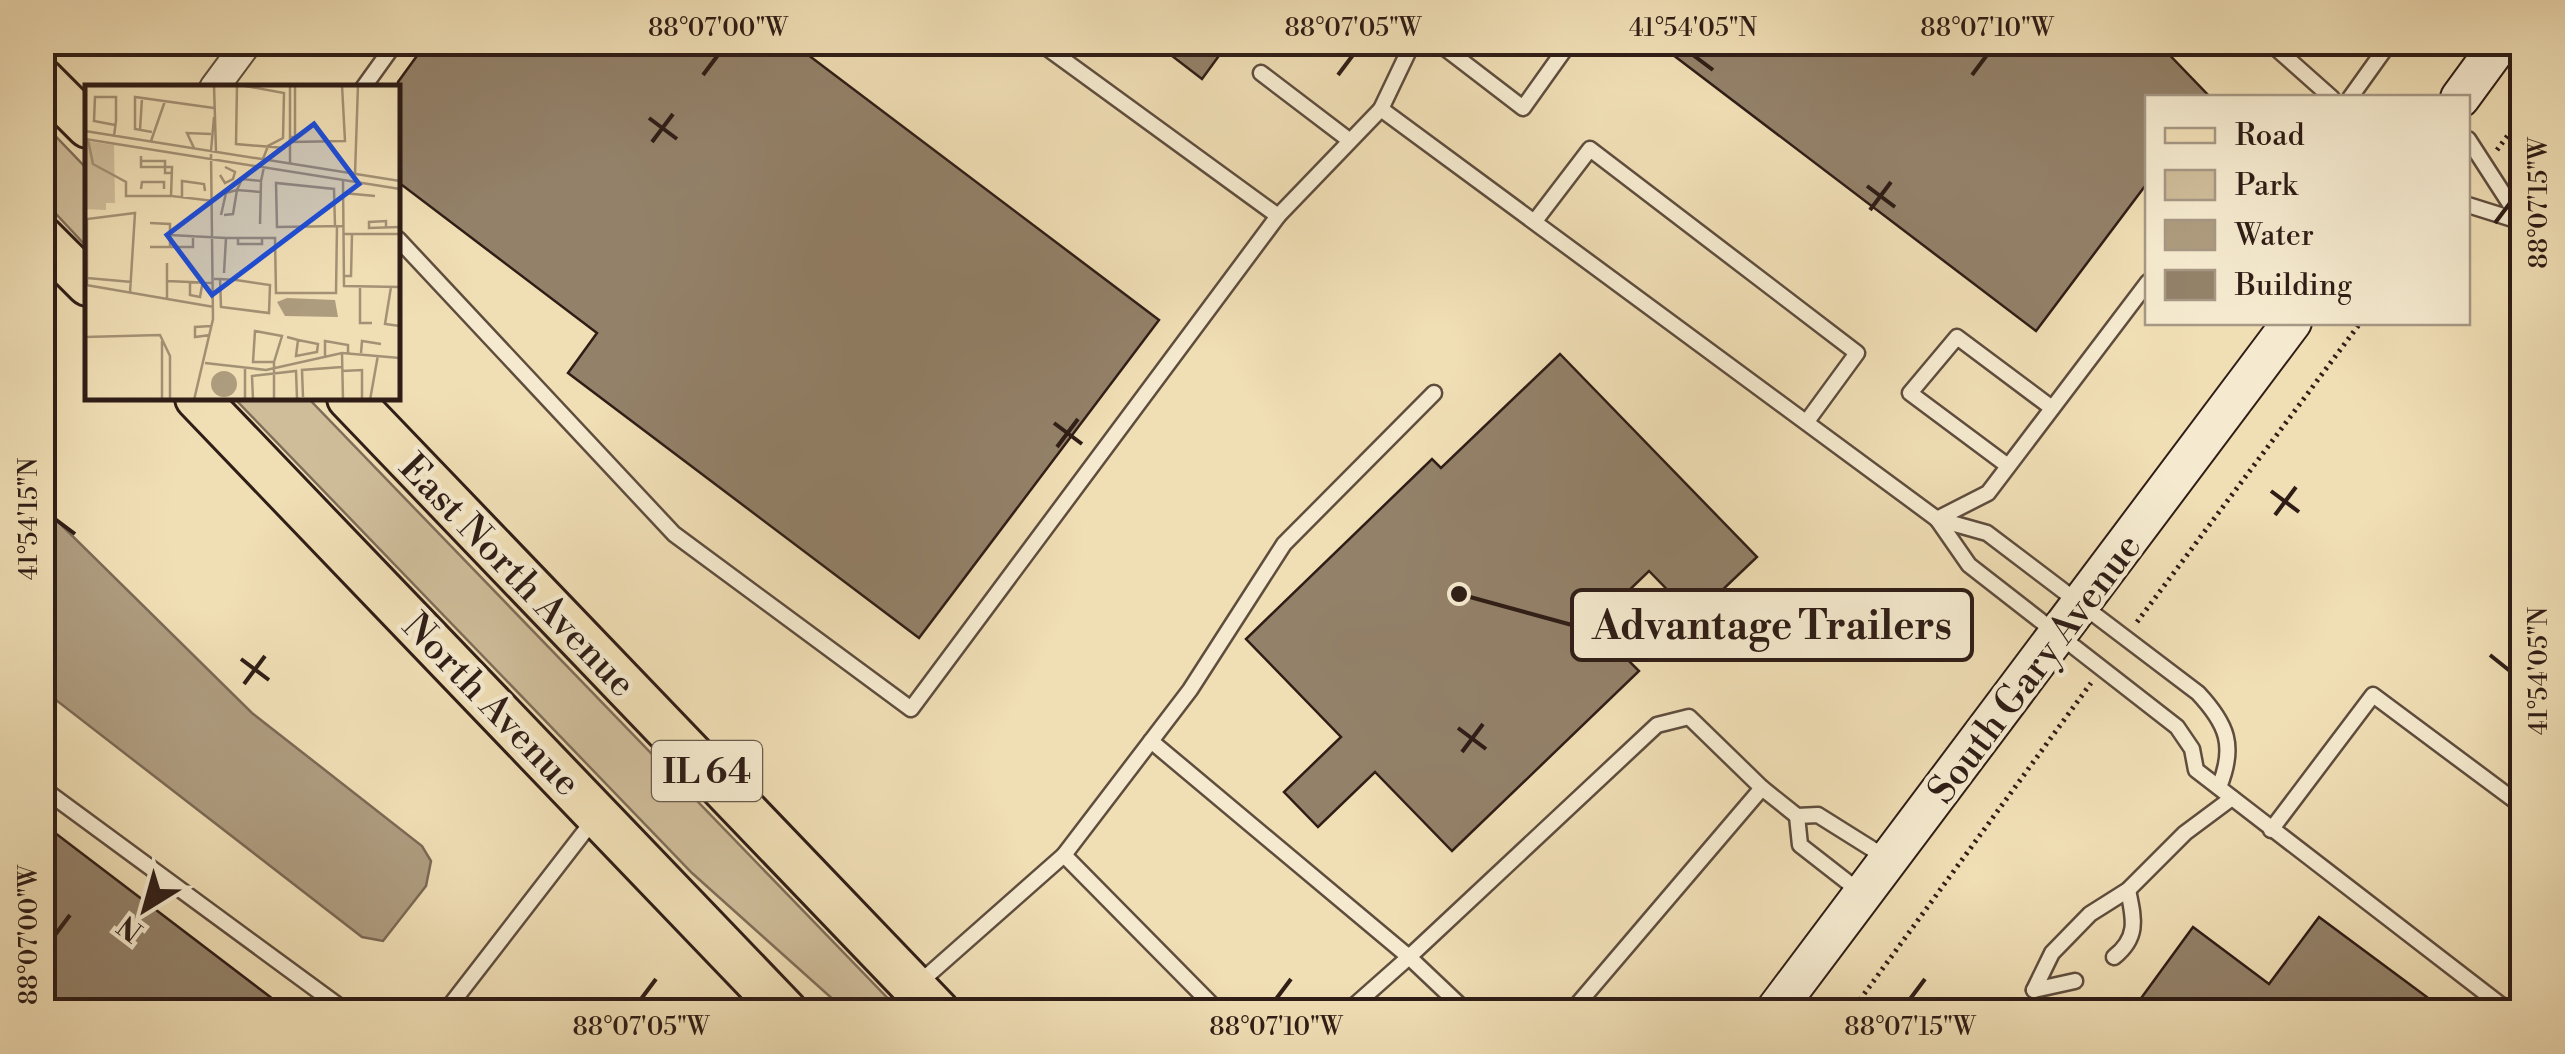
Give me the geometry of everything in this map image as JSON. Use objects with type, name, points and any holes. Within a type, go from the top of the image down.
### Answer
[{"type":"main road","points":[[2462,95],[2501,42]]},
{"type":"main road","points":[[42,80],[85,123]]},
{"type":"main road","points":[[42,238],[85,281]]},
{"type":"main road","name":"South Gary Avenue","points":[[1774,1012],[2290,325]]},
{"type":"main road","name":"North Avenue","points":[[198,400],[786,1012]]},
{"type":"main road","name":"East North Avenue","points":[[350,400],[926,999]]},
{"type":"street","points":[[216,85],[248,42]]},
{"type":"lane","points":[[365,85],[396,42]]},
{"type":"lane","points":[[1039,42],[1278,216]]},
{"type":"lane","points":[[400,242],[674,534],[911,709],[1278,216],[1381,109],[1413,42]]},
{"type":"lane","points":[[1437,42],[1523,108],[1570,42]]},
{"type":"lane","points":[[2269,42],[2329,95]]},
{"type":"lane","points":[[2352,95],[2390,42]]},
{"type":"lane","points":[[1261,73],[1349,140]]},
{"type":"lane","points":[[1381,109],[1808,420],[1937,519],[1969,566],[2177,727],[2192,749],[2196,770],[2510,1012]]},
{"type":"lane","points":[[2470,142],[2522,222]]},
{"type":"lane","points":[[1536,221],[1590,149],[1857,353],[1808,420]]},
{"type":"lane","points":[[2470,207],[2522,222]]},
{"type":"lane","points":[[1937,519],[1988,492],[2145,286]]},
{"type":"lane","points":[[2008,466],[1910,393],[1957,337],[2052,408]]},
{"type":"lane","points":[[926,999],[1064,855],[1190,690],[1284,544],[1434,393]]},
{"type":"lane","points":[[1937,519],[1987,533],[2198,693],[2222,718],[2230,741],[2228,765],[2219,787]]},
{"type":"lane","points":[[2271,830],[2373,695],[2522,806]]},
{"type":"lane","points":[[1347,1012],[1657,725],[1689,717],[1762,788],[1797,816],[1818,814],[1891,861]]},
{"type":"lane","points":[[1151,741],[1409,957],[1468,1012]]},
{"type":"lane","points":[[42,788],[347,1012]]},
{"type":"lane","points":[[1571,1012],[1762,788]]},
{"type":"lane","points":[[2074,981],[2034,990],[2052,953],[2090,914],[2128,890],[2185,834],[2232,798]]},
{"type":"lane","points":[[445,1012],[598,814]]},
{"type":"lane","points":[[1797,816],[1800,845],[1864,896]]},
{"type":"lane","points":[[1064,855],[1219,1012]]},
{"type":"lane","points":[[2114,957],[2129,945],[2135,926],[2128,890]]},
{"type":"path","points":[[2498,149],[2522,116]]},
{"type":"path","points":[[2142,614],[2359,325]]},
{"type":"path","points":[[1851,1012],[2083,694]]},
{"type":"green space","points":[[42,122],[85,167],[85,245],[43,200]]},
{"type":"green space","points":[[236,400],[310,400],[900,1011],[846,1011],[692,873]]},
{"type":"water","points":[[42,506],[252,713],[422,846],[431,861],[426,886],[383,941],[362,937],[43,690]]},
{"type":"building","points":[[427,42],[791,42],[1159,320],[919,638],[568,373],[597,333],[400,184],[398,82]]},
{"type":"building","points":[[1154,42],[1229,42],[1202,79]]},
{"type":"building","points":[[1656,42],[2157,42],[2208,95],[2145,95],[2145,186],[2036,331]]},
{"type":"building","points":[[1560,354],[1757,557],[1694,617],[1649,571],[1593,625],[1639,671],[1452,851],[1375,772],[1318,827],[1284,792],[1341,737],[1246,639],[1432,459],[1441,468]]},
{"type":"building","points":[[42,823],[290,1012],[42,1012]]},
{"type":"building","points":[[2319,917],[2447,1012],[2131,1012],[2193,927],[2269,984]]},
{"type":"place","name":"Advantage Trailers","points":[[1459,594]]}]
